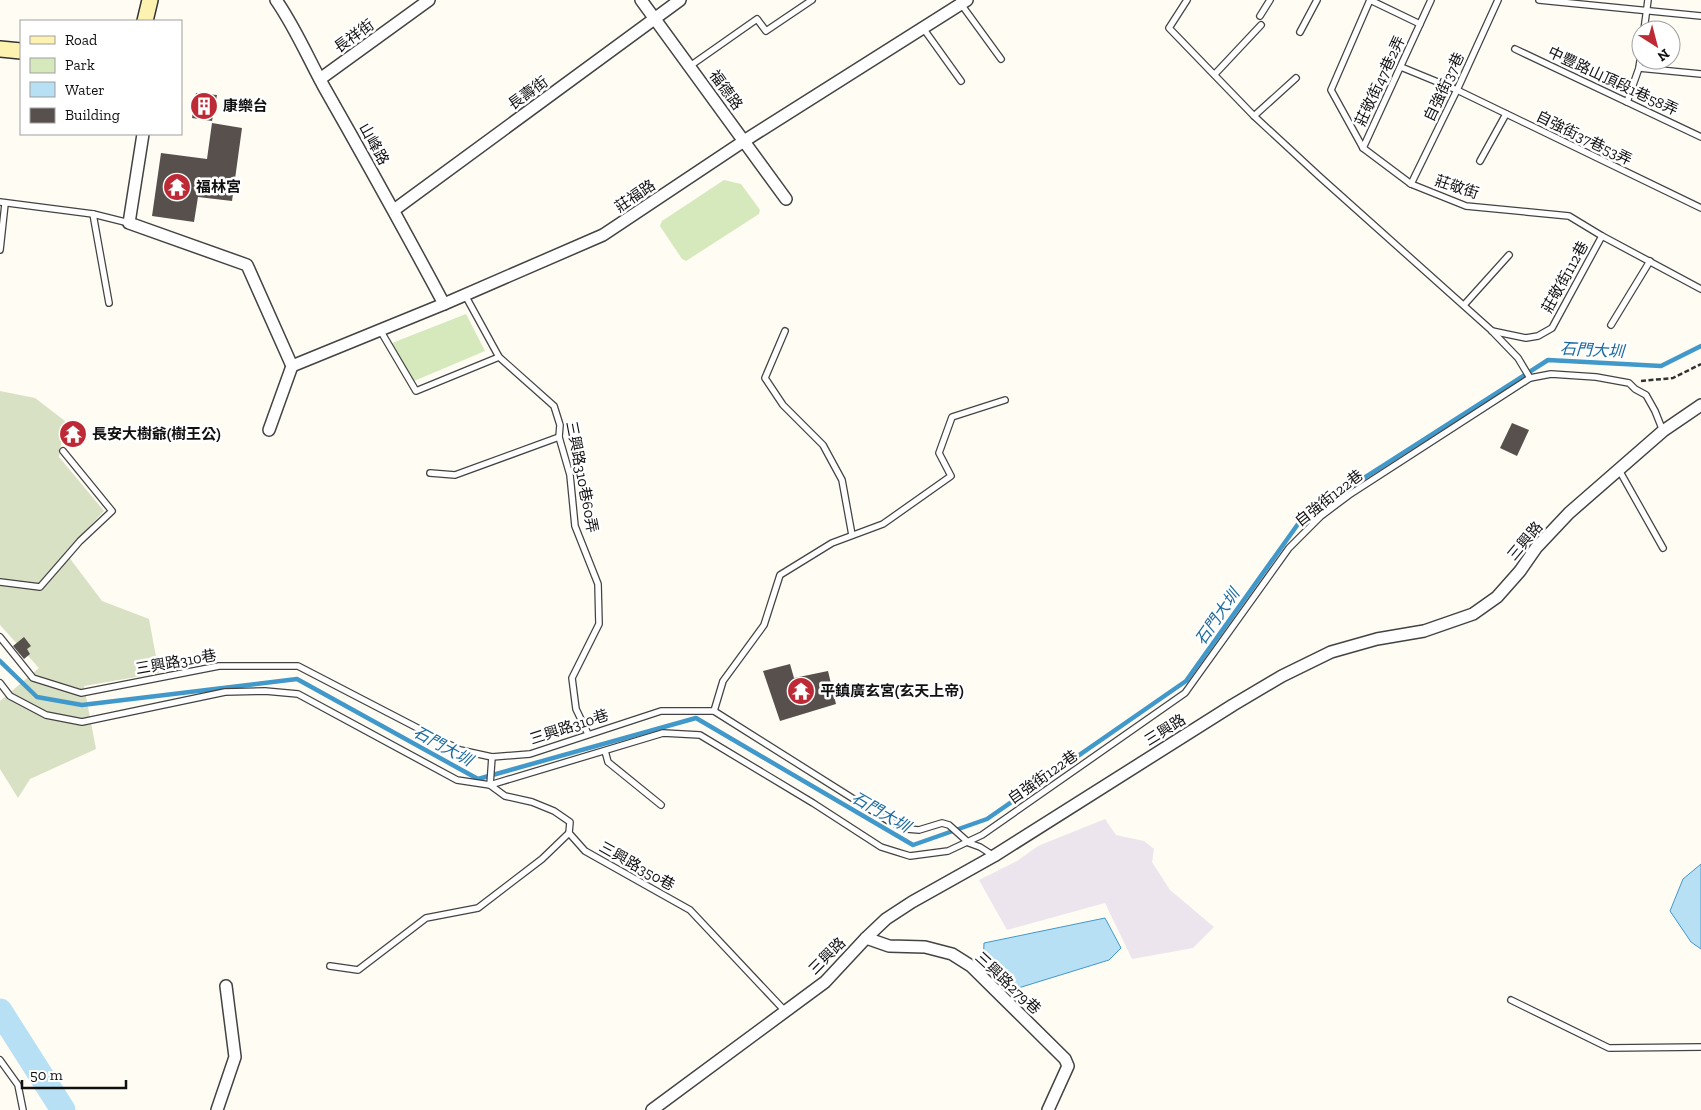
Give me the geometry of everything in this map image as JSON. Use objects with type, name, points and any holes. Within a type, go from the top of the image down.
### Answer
[{"type":"street","points":[[145,20],[150,0]]},
{"type":"street","name":"山峰路","points":[[276,0],[287,16],[444,304]]},
{"type":"street","name":"長祥街","points":[[320,79],[429,0]]},
{"type":"street","name":"福德路","points":[[641,0],[786,199]]},
{"type":"street","name":"長壽街","points":[[394,210],[680,0]]},
{"type":"street","name":"莊福路","points":[[292,366],[444,304],[603,235],[744,141],[964,2]]},
{"type":"street","points":[[0,49],[20,50]]},
{"type":"street","points":[[143,135],[129,223],[247,265],[292,366],[269,430]]},
{"type":"street","name":"三興路","points":[[652,1110],[825,982],[866,938],[892,915],[994,856],[1233,705],[1282,676],[1331,652],[1376,639],[1424,631],[1473,614],[1497,597],[1520,571],[1536,548],[1569,513],[1663,431],[1701,405]]},
{"type":"street","name":"三興路279巷","points":[[866,938],[890,946],[934,949],[952,954],[971,966],[1065,1058],[1068,1066],[1048,1110]]},
{"type":"street","points":[[217,1110],[235,1057],[226,986]]},
{"type":"lane","points":[[690,66],[757,19],[766,31],[812,0]]},
{"type":"lane","points":[[1187,0],[1168,28],[1254,116],[1492,330],[1518,358],[1528,375],[1551,374],[1596,377],[1629,383],[1646,395],[1663,431]]},
{"type":"lane","points":[[1260,16],[1270,0]]},
{"type":"lane","points":[[1300,32],[1317,0]]},
{"type":"lane","points":[[1370,0],[1420,24]]},
{"type":"lane","name":"莊敬街","points":[[1370,0],[1331,90],[1363,148],[1411,184],[1466,206],[1569,216],[1602,236],[1701,289]]},
{"type":"lane","name":"莊敬街47巷2弄","points":[[1363,148],[1431,0]]},
{"type":"lane","name":"自強街37巷","points":[[1411,184],[1498,0]]},
{"type":"lane","points":[[1539,0],[1701,16]]},
{"type":"lane","points":[[1646,20],[1648,0]]},
{"type":"lane","points":[[964,2],[1001,60]]},
{"type":"lane","points":[[1215,74],[1261,24]]},
{"type":"lane","points":[[923,28],[961,81]]},
{"type":"lane","name":"中豐路山頂段1巷58弄","points":[[1515,49],[1701,137]]},
{"type":"lane","name":"自強街37巷53弄","points":[[1401,67],[1457,90],[1701,208]]},
{"type":"lane","points":[[1628,102],[1638,70]]},
{"type":"lane","points":[[1660,70],[1701,74]]},
{"type":"lane","points":[[1254,116],[1296,78]]},
{"type":"lane","points":[[1480,161],[1506,114]]},
{"type":"lane","points":[[0,250],[2,203],[93,214],[129,223]]},
{"type":"lane","points":[[93,214],[109,303]]},
{"type":"lane","name":"莊敬街112巷","points":[[1492,330],[1526,338],[1538,336],[1552,328],[1602,236]]},
{"type":"lane","points":[[1464,305],[1509,255]]},
{"type":"lane","points":[[1611,325],[1650,261]]},
{"type":"lane","name":"三興路310巷60弄","points":[[465,294],[499,357],[554,406],[560,425],[559,437],[570,475],[575,526],[598,584],[599,624],[572,678],[576,709],[588,734]]},
{"type":"lane","points":[[380,330],[416,391],[499,357]]},
{"type":"lane","points":[[786,331],[765,378],[783,405],[823,445],[842,480],[852,535]]},
{"type":"lane","name":"自強街122巷","points":[[968,842],[982,835],[1185,693],[1289,548],[1321,516],[1349,495],[1528,375]]},
{"type":"lane","points":[[994,856],[968,842],[952,827],[942,823],[919,830],[907,829],[886,820],[714,711],[723,681],[764,625],[780,575],[832,542],[883,524],[951,476],[939,453],[952,417],[1005,400]]},
{"type":"lane","points":[[430,473],[455,475],[559,437]]},
{"type":"lane","points":[[0,582],[40,587],[80,542],[112,511],[63,452]]},
{"type":"lane","points":[[1619,470],[1663,548]]},
{"type":"lane","name":"三興路310巷","points":[[0,637],[33,678],[81,693],[219,666],[298,666],[460,750],[492,760],[530,754],[660,711],[714,711]]},
{"type":"lane","points":[[0,683],[10,696],[46,715],[82,722],[225,692],[265,691],[298,694],[456,780],[490,783],[663,733],[700,735],[813,803],[881,847],[910,856],[948,851],[968,842]]},
{"type":"lane","points":[[604,751],[608,762],[661,805]]},
{"type":"lane","points":[[490,783],[492,760]]},
{"type":"lane","name":"三興路350巷","points":[[490,783],[505,796],[532,802],[554,811],[570,822],[569,833],[585,851],[690,910],[785,1010]]},
{"type":"lane","points":[[330,966],[358,970],[426,918],[478,908],[542,859],[569,833]]},
{"type":"lane","points":[[1511,1000],[1609,1048],[1701,1047]]},
{"type":"lane","points":[[0,1060],[18,1086],[23,1110]]},
{"type":"path","points":[[1629,383],[1673,378],[1701,364]]},
{"type":"shaded area","points":[[1105,819],[1116,835],[1144,841],[1154,849],[1152,862],[1170,890],[1214,927],[1193,948],[1132,959],[1105,903],[1007,930],[979,880],[1017,861],[1038,846]]},
{"type":"green space","points":[[724,180],[741,184],[760,210],[759,214],[686,261],[682,259],[660,226],[662,221]]},
{"type":"green space","points":[[466,314],[485,351],[414,381],[392,343]]},
{"type":"green space","points":[[0,391],[35,398],[65,421],[59,457],[104,511],[65,552],[102,601],[149,619],[159,673],[84,686],[96,749],[30,779],[18,798],[0,769],[0,701],[39,668],[0,625]]},
{"type":"water","points":[[1701,864],[1701,949],[1691,942],[1670,911],[1683,879]]},
{"type":"water","points":[[1105,918],[1121,948],[1109,960],[1015,989],[983,969],[984,943]]},
{"type":"building","name":"康樂台","points":[[196,93],[217,95],[212,121],[192,118]]},
{"type":"building","points":[[212,123],[242,128],[232,201],[198,197],[194,222],[152,216],[161,153],[207,159]]},
{"type":"building","points":[[1512,423],[1529,430],[1517,456],[1500,448]]},
{"type":"building","points":[[24,637],[31,646],[27,649],[30,654],[24,659],[13,646]]},
{"type":"building","name":"平鎮廣玄宮(玄天上帝)","points":[[790,664],[794,678],[828,671],[836,704],[780,721],[763,671]]},
{"type":"waterway","name":"石門大圳","points":[[0,661],[37,697],[82,705],[297,679],[478,779],[696,718],[913,845],[987,819],[1186,681],[1303,517],[1548,360],[1661,366],[1701,346]]},
{"type":"waterway","points":[[0,1011],[63,1110]]},
{"type":"place","name":"康樂台","points":[[204,106]]},
{"type":"place","name":"福林宮","points":[[177,187]]},
{"type":"place","name":"長安大樹爺(樹王公)","points":[[73,434]]},
{"type":"place","name":"平鎮廣玄宮(玄天上帝)","points":[[801,691]]}]
